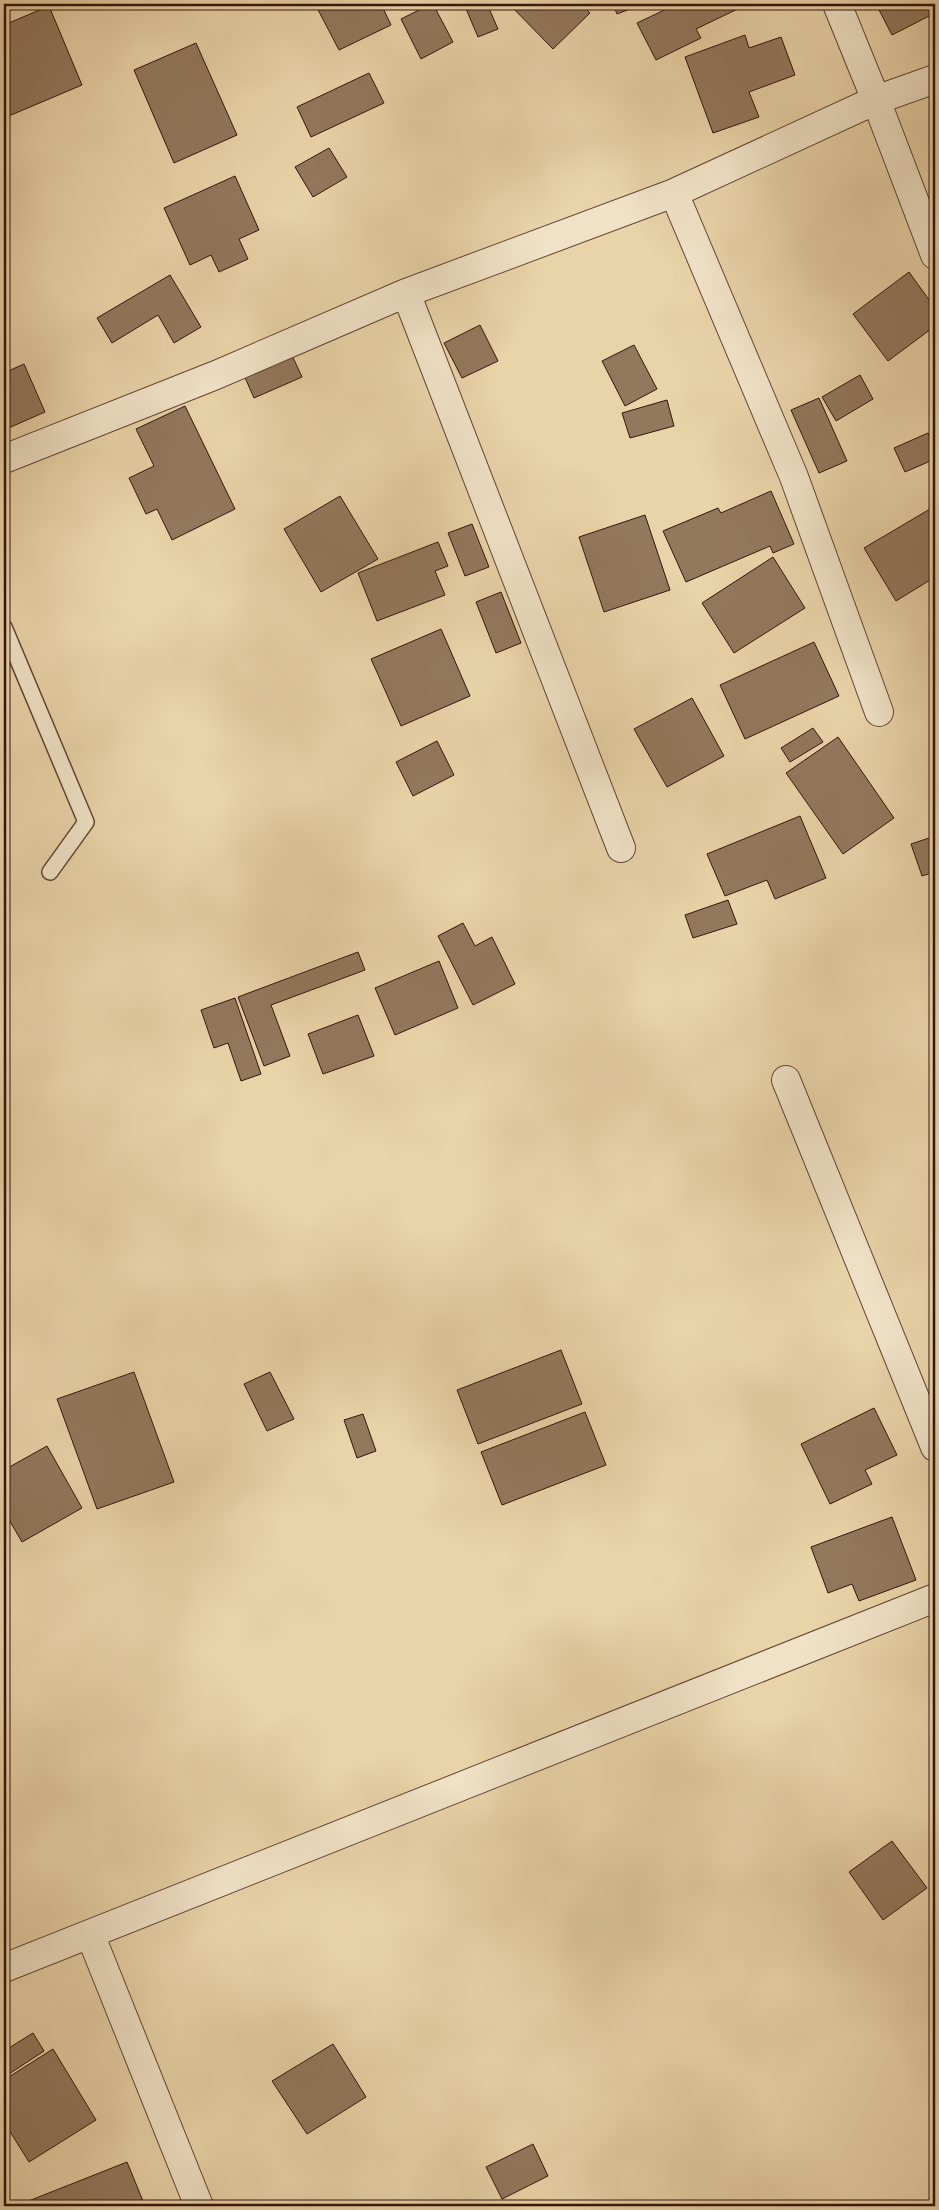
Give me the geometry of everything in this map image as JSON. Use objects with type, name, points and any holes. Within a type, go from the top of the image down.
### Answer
[{"type":"street","points":[[837,4],[935,254]]},
{"type":"street","points":[[4,459],[216,375],[406,293],[674,193],[876,100],[935,79]]},
{"type":"street","points":[[674,193],[794,477],[879,712]]},
{"type":"street","points":[[406,293],[621,848]]},
{"type":"street","points":[[786,1080],[935,1447]]},
{"type":"street","points":[[4,1968],[935,1598]]},
{"type":"street","points":[[90,1934],[199,2206]]},
{"type":"lane","points":[[4,627],[86,822],[50,872]]},
{"type":"building","points":[[315,4],[342,4],[343,6],[381,4],[391,25],[339,50]]},
{"type":"building","points":[[433,4],[453,42],[421,59],[401,19]]},
{"type":"building","points":[[464,4],[487,4],[498,29],[478,37]]},
{"type":"building","points":[[509,4],[581,4],[590,13],[553,49]]},
{"type":"building","points":[[613,4],[643,4],[617,14]]},
{"type":"building","points":[[677,4],[748,4],[696,29],[701,38],[656,60],[637,23]]},
{"type":"building","points":[[876,4],[935,4],[935,13],[892,35]]},
{"type":"building","points":[[49,6],[82,85],[4,118],[4,59],[10,56],[4,42],[4,25]]},
{"type":"building","points":[[745,35],[749,48],[781,37],[795,75],[749,92],[759,117],[713,133],[685,57]]},
{"type":"building","points":[[196,43],[237,135],[174,163],[134,70]]},
{"type":"building","points":[[369,73],[384,103],[311,137],[297,107]]},
{"type":"building","points":[[329,148],[347,177],[313,197],[295,167]]},
{"type":"building","points":[[235,176],[259,230],[239,239],[248,259],[219,272],[211,255],[190,265],[164,208]]},
{"type":"building","points":[[909,272],[935,308],[935,326],[888,361],[853,314]]},
{"type":"building","points":[[170,275],[201,327],[174,343],[158,315],[112,343],[97,318]]},
{"type":"building","points":[[480,325],[498,361],[462,378],[444,343]]},
{"type":"building","points":[[634,345],[657,389],[625,406],[602,361]]},
{"type":"building","points":[[290,351],[302,377],[254,398],[243,373]]},
{"type":"building","points":[[24,364],[45,412],[4,430],[4,373]]},
{"type":"building","points":[[860,375],[873,399],[836,421],[822,397]]},
{"type":"building","points":[[819,398],[847,461],[819,473],[791,410]]},
{"type":"building","points":[[667,400],[674,426],[630,438],[622,413]]},
{"type":"building","points":[[185,406],[235,509],[172,540],[157,509],[146,514],[129,478],[154,466],[136,429]]},
{"type":"building","points":[[928,433],[935,450],[935,459],[905,472],[894,448]]},
{"type":"building","points":[[771,491],[794,544],[773,553],[770,546],[686,582],[663,531],[718,508],[721,513]]},
{"type":"building","points":[[340,496],[378,559],[321,592],[284,529]]},
{"type":"building","points":[[935,506],[935,577],[896,601],[864,548]]},
{"type":"building","points":[[645,515],[670,590],[604,612],[579,537]]},
{"type":"building","points":[[472,524],[489,567],[465,576],[448,533]]},
{"type":"building","points":[[438,542],[448,566],[435,571],[445,595],[377,621],[358,573]]},
{"type":"building","points":[[773,557],[805,608],[734,653],[702,603]]},
{"type":"building","points":[[501,592],[521,643],[496,653],[476,602]]},
{"type":"building","points":[[441,629],[470,696],[401,726],[371,659]]},
{"type":"building","points":[[814,642],[839,696],[745,739],[720,685]]},
{"type":"building","points":[[692,698],[724,756],[667,787],[634,729]]},
{"type":"building","points":[[813,728],[823,742],[790,762],[781,748]]},
{"type":"building","points":[[838,737],[894,818],[843,854],[786,773]]},
{"type":"building","points":[[437,741],[454,775],[413,796],[396,762]]},
{"type":"building","points":[[800,816],[826,878],[775,899],[767,880],[725,896],[707,854]]},
{"type":"building","points":[[935,836],[935,872],[922,876],[911,844]]},
{"type":"building","points":[[728,900],[737,924],[693,938],[685,915]]},
{"type":"building","points":[[463,923],[475,946],[492,937],[515,984],[473,1005],[438,936]]},
{"type":"building","points":[[358,952],[365,970],[271,1005],[290,1056],[264,1066],[238,997]]},
{"type":"building","points":[[439,961],[458,1008],[395,1035],[375,988]]},
{"type":"building","points":[[235,998],[261,1074],[241,1081],[228,1043],[214,1048],[201,1010]]},
{"type":"building","points":[[358,1015],[374,1056],[323,1074],[308,1034]]},
{"type":"building","points":[[561,1350],[582,1404],[478,1444],[457,1390]]},
{"type":"building","points":[[134,1372],[174,1482],[97,1509],[57,1399]]},
{"type":"building","points":[[270,1372],[294,1419],[267,1431],[244,1384]]},
{"type":"building","points":[[874,1408],[897,1455],[865,1470],[872,1484],[830,1504],[801,1444]]},
{"type":"building","points":[[585,1412],[606,1465],[502,1505],[481,1452]]},
{"type":"building","points":[[363,1414],[376,1451],[357,1458],[344,1420]]},
{"type":"building","points":[[47,1446],[82,1508],[22,1542],[4,1511],[4,1470]]},
{"type":"building","points":[[892,1517],[916,1580],[859,1601],[852,1584],[828,1593],[811,1547]]},
{"type":"building","points":[[892,1841],[927,1888],[883,1920],[849,1872]]},
{"type":"building","points":[[33,2033],[44,2051],[9,2074],[4,2066],[4,2051]]},
{"type":"building","points":[[333,2044],[366,2097],[307,2134],[272,2081]]},
{"type":"building","points":[[53,2049],[96,2120],[29,2162],[4,2122],[4,2080]]},
{"type":"building","points":[[533,2144],[548,2176],[502,2199],[486,2167]]},
{"type":"building","points":[[127,2162],[145,2206],[16,2206]]}]
